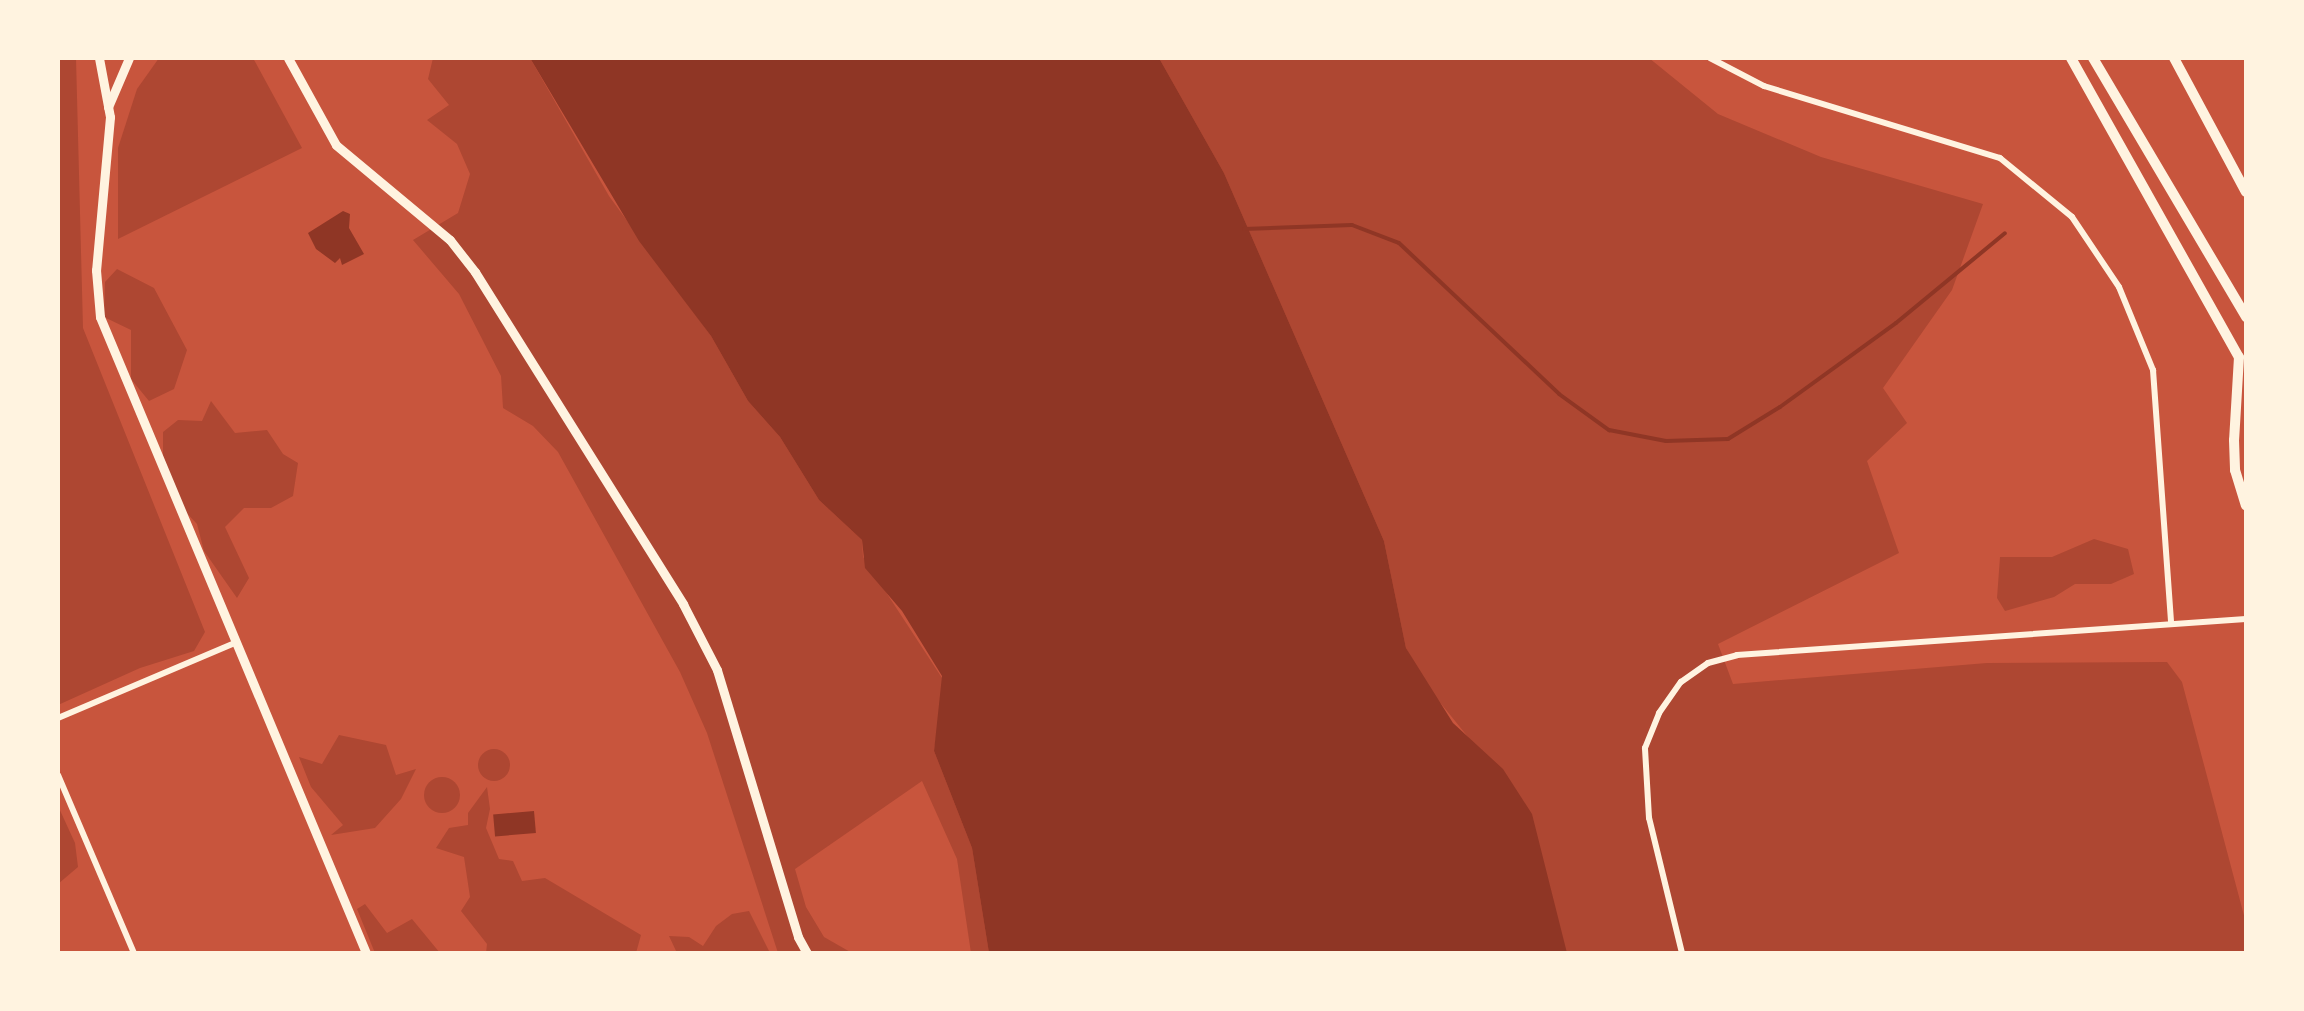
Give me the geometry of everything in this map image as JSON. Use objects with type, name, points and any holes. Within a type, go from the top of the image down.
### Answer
[{"type":"highway","points":[[2071,58],[2239,357],[2235,470],[2246,505]]},
{"type":"highway","points":[[2093,58],[2246,317]]},
{"type":"highway","points":[[2174,58],[2246,192]]},
{"type":"main road","points":[[99,58],[108,107],[96,270],[100,317],[366,953]]},
{"type":"main road","points":[[108,107],[129,58]]},
{"type":"main road","points":[[288,58],[336,145],[450,240],[475,272],[683,604],[717,670],[798,937],[807,953]]},
{"type":"street","points":[[1710,58],[1764,86],[2000,158],[2072,217],[2119,287],[2153,370],[2171,622]]},
{"type":"street","points":[[1682,953],[1649,818],[1645,748],[1659,713],[1681,682],[1699,670],[1737,655],[2246,619]]},
{"type":"street","points":[[58,718],[235,643]]},
{"type":"street","points":[[58,775],[134,953]]},
{"type":"shaded area","points":[[58,58],[76,58],[83,328],[205,632],[194,651],[140,668],[58,705]]},
{"type":"shaded area","points":[[159,58],[253,58],[302,148],[118,239],[118,148],[137,89]]},
{"type":"shaded area","points":[[433,58],[530,58],[609,196],[711,336],[748,401],[780,437],[819,500],[862,540],[863,557],[944,681],[934,751],[972,848],[989,953],[971,953],[957,859],[922,781],[795,869],[806,907],[824,937],[852,953],[778,953],[707,733],[680,672],[558,452],[533,426],[503,408],[501,376],[459,294],[413,240],[458,213],[470,174],[457,144],[427,120],[449,105],[428,79]]},
{"type":"shaded area","points":[[530,58],[1159,58],[1224,173],[1384,541],[1406,648],[1453,723],[1503,769],[1532,814],[1567,953],[989,953],[972,848],[934,751],[942,676],[902,611],[865,568],[862,540],[819,500],[780,437],[748,401],[711,336],[639,241]]},
{"type":"shaded area","points":[[1159,58],[1649,58],[1718,114],[1821,157],[1983,204],[1952,290],[1883,388],[1907,423],[1867,461],[1899,553],[1718,644],[1733,684],[1987,663],[2167,662],[2182,682],[2246,923],[2246,953],[1567,953],[1468,737],[1430,690],[1406,648],[1384,541],[1224,173]]},
{"type":"shaded area","points":[[343,211],[350,214],[349,228],[364,254],[342,265],[340,258],[335,263],[316,249],[308,233]]},
{"type":"shaded area","points":[[117,269],[154,288],[187,350],[174,389],[149,401],[131,379],[131,330],[104,317],[105,282]]},
{"type":"shaded area","points":[[211,401],[235,433],[267,430],[283,454],[298,463],[293,496],[271,508],[244,508],[225,527],[249,578],[237,598],[204,551],[197,524],[180,506],[163,468],[163,432],[178,420],[202,421]]},
{"type":"shaded area","points":[[2094,539],[2128,549],[2134,574],[2111,584],[2075,584],[2054,597],[2005,611],[1997,598],[2000,557],[2052,557]]},
{"type":"shaded area","points":[[339,735],[386,745],[396,775],[416,769],[401,799],[375,828],[331,835],[343,825],[311,787],[299,757],[322,764]]},
{"type":"shaded area","points":[[494,749],[505,754],[510,765],[505,776],[494,781],[483,776],[478,765],[483,754]]},
{"type":"shaded area","points":[[442,777],[455,782],[460,795],[455,808],[442,813],[429,808],[424,795],[429,782]]},
{"type":"shaded area","points":[[487,787],[490,809],[486,828],[499,859],[513,861],[522,881],[545,878],[641,935],[636,953],[486,953],[487,944],[461,911],[470,897],[464,857],[436,848],[449,828],[468,825],[468,813]]},
{"type":"shaded area","points":[[58,806],[75,843],[78,867],[58,884]]},
{"type":"shaded area","points":[[534,811],[536,833],[495,836],[493,815]]},
{"type":"shaded area","points":[[365,904],[387,933],[412,919],[440,953],[375,953],[357,909]]},
{"type":"shaded area","points":[[749,911],[770,953],[677,953],[669,936],[689,937],[703,946],[716,926],[732,914]]},
{"type":"waterway","points":[[1244,229],[1352,225],[1399,243],[1559,394],[1609,430],[1666,441],[1728,439],[1780,407],[1896,323],[2005,233]]}]
